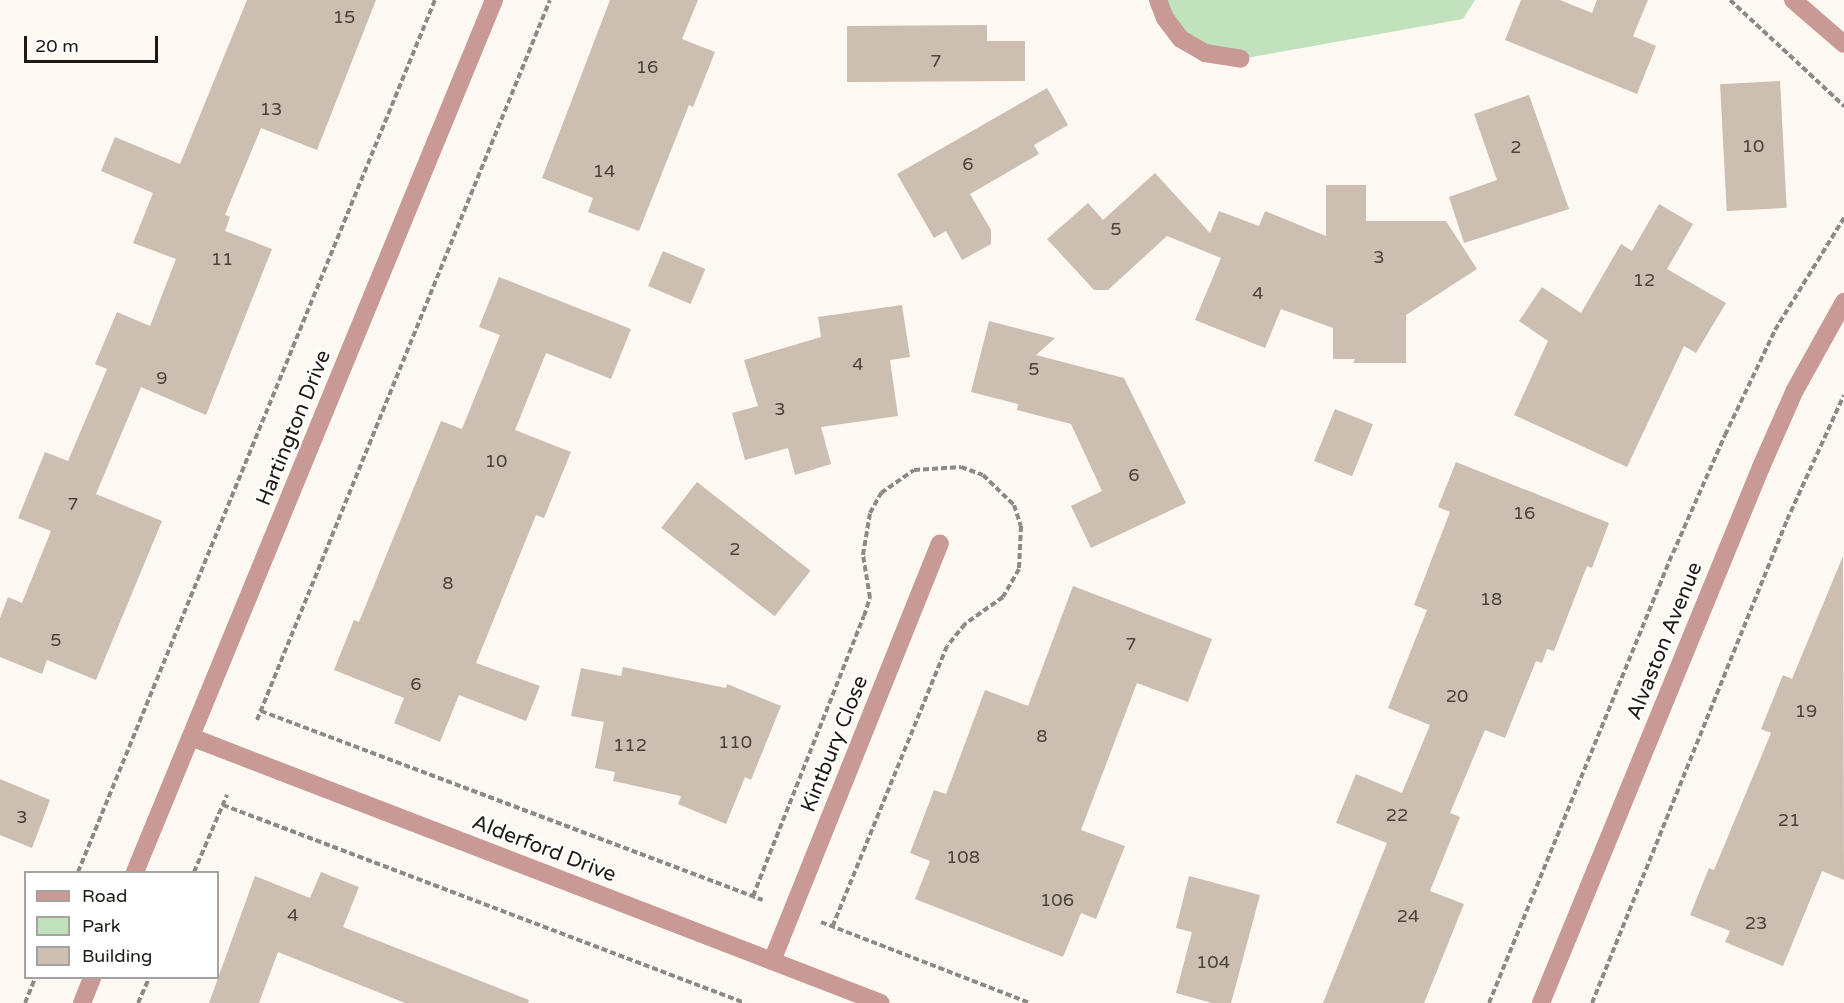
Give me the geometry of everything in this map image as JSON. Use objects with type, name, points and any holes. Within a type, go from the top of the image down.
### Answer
[{"type":"street","name":"Hartington Drive","points":[[136,871],[494,0]]},
{"type":"street","points":[[1158,0],[1165,18],[1181,39],[1205,53],[1241,59]]},
{"type":"street","points":[[1793,0],[1844,44]]},
{"type":"street","name":"Alvaston Avenue","points":[[1541,1003],[1761,466],[1795,390],[1844,302]]},
{"type":"street","name":"Kintbury Close","points":[[772,961],[940,544]]},
{"type":"street","name":"Alderford Drive","points":[[191,736],[881,1003]]},
{"type":"street","points":[[82,1003],[92,979]]},
{"type":"path","points":[[79,871],[435,0]]},
{"type":"path","points":[[257,720],[550,0]]},
{"type":"path","points":[[1730,0],[1844,106]]},
{"type":"path","points":[[1489,1003],[1673,553],[1725,435],[1775,330],[1844,218]]},
{"type":"path","points":[[1592,1003],[1787,520],[1844,395]]},
{"type":"path","points":[[261,711],[753,896]]},
{"type":"path","points":[[195,871],[227,795]]},
{"type":"path","points":[[223,805],[744,1003]]},
{"type":"path","points":[[833,926],[1030,1003]]},
{"type":"path","points":[[24,1003],[35,979]]},
{"type":"path","points":[[138,1003],[149,979]]},
{"type":"green space","points":[[1158,0],[1475,0],[1463,19],[1241,59],[1205,53]]},
{"type":"building","points":[[247,0],[376,0],[317,150],[261,128],[225,215],[230,217],[225,231],[272,249],[206,415],[141,387],[96,494],[162,521],[96,680],[47,660],[42,674],[0,657],[0,618],[8,597],[22,603],[51,531],[18,518],[45,452],[68,461],[107,369],[95,364],[117,312],[150,326],[176,259],[133,243],[153,193],[101,171],[115,137],[180,164]]},
{"type":"building","points":[[610,0],[698,0],[682,39],[715,52],[693,107],[689,105],[639,231],[588,212],[593,198],[542,178]]},
{"type":"building","points":[[1521,0],[1560,0],[1592,13],[1597,0],[1648,0],[1633,36],[1656,46],[1637,94],[1505,40]]},
{"type":"building","points":[[987,25],[987,41],[1025,41],[1025,81],[847,82],[847,26]]},
{"type":"building","points":[[1780,81],[1787,208],[1727,211],[1720,84]]},
{"type":"building","points":[[1047,88],[1068,125],[1034,145],[1039,154],[970,194],[991,230],[991,244],[962,260],[946,231],[934,238],[897,174]]},
{"type":"building","points":[[1529,95],[1569,209],[1464,243],[1449,197],[1497,180],[1474,114]]},
{"type":"building","points":[[1155,173],[1210,233],[1219,211],[1259,226],[1265,211],[1326,236],[1326,185],[1366,185],[1366,221],[1446,221],[1477,269],[1406,315],[1406,363],[1353,363],[1355,359],[1333,359],[1333,328],[1281,309],[1265,348],[1195,320],[1221,258],[1167,236],[1108,290],[1094,290],[1047,239],[1088,203],[1103,220]]},
{"type":"building","points":[[1659,204],[1693,224],[1667,269],[1726,303],[1696,353],[1684,346],[1627,467],[1514,415],[1548,341],[1519,321],[1542,287],[1581,313],[1621,244],[1632,251]]},
{"type":"building","points":[[663,251],[705,269],[690,304],[648,286]]},
{"type":"building","points":[[499,277],[631,329],[611,379],[546,353],[515,430],[571,452],[544,518],[536,515],[476,663],[540,686],[526,721],[459,695],[440,742],[394,723],[404,698],[334,670],[354,620],[359,622],[441,421],[462,429],[500,335],[479,327]]},
{"type":"building","points":[[902,305],[910,357],[890,360],[898,416],[821,427],[831,464],[795,475],[788,448],[745,460],[732,413],[758,406],[744,360],[821,337],[818,317]]},
{"type":"building","points":[[989,321],[1055,338],[1036,355],[1124,378],[1186,503],[1091,548],[1071,506],[1102,491],[1071,424],[1017,410],[1018,404],[971,392]]},
{"type":"building","points":[[1335,409],[1373,424],[1352,476],[1314,461]]},
{"type":"building","points":[[1456,462],[1609,523],[1592,568],[1587,566],[1554,651],[1547,649],[1542,663],[1536,661],[1505,738],[1485,730],[1450,813],[1460,817],[1430,891],[1464,904],[1424,1003],[1323,1003],[1387,843],[1336,823],[1356,774],[1402,793],[1430,725],[1388,708],[1427,610],[1414,605],[1450,512],[1438,507]]},
{"type":"building","points":[[697,482],[810,571],[775,616],[661,528]]},
{"type":"building","points":[[1843,556],[1844,880],[1822,871],[1783,966],[1725,942],[1730,931],[1690,915],[1709,868],[1714,870],[1771,733],[1761,729],[1783,675],[1792,679]]},
{"type":"building","points":[[1073,586],[1212,639],[1188,702],[1137,683],[1081,830],[1125,846],[1096,919],[1081,913],[1063,957],[915,899],[930,861],[910,853],[934,790],[946,794],[985,690],[1028,706]]},
{"type":"building","points":[[623,667],[726,688],[727,684],[781,706],[751,780],[745,777],[726,824],[678,804],[681,796],[613,781],[615,772],[595,768],[604,722],[571,716],[581,668],[621,676]]},
{"type":"building","points":[[0,779],[50,800],[32,848],[0,835]]},
{"type":"building","points":[[321,872],[359,887],[343,927],[529,1000],[528,1003],[405,1003],[278,952],[259,1003],[209,1003],[255,876],[310,898]]},
{"type":"building","points":[[1189,876],[1260,895],[1231,1003],[1212,1003],[1176,993],[1192,932],[1176,928]]}]
